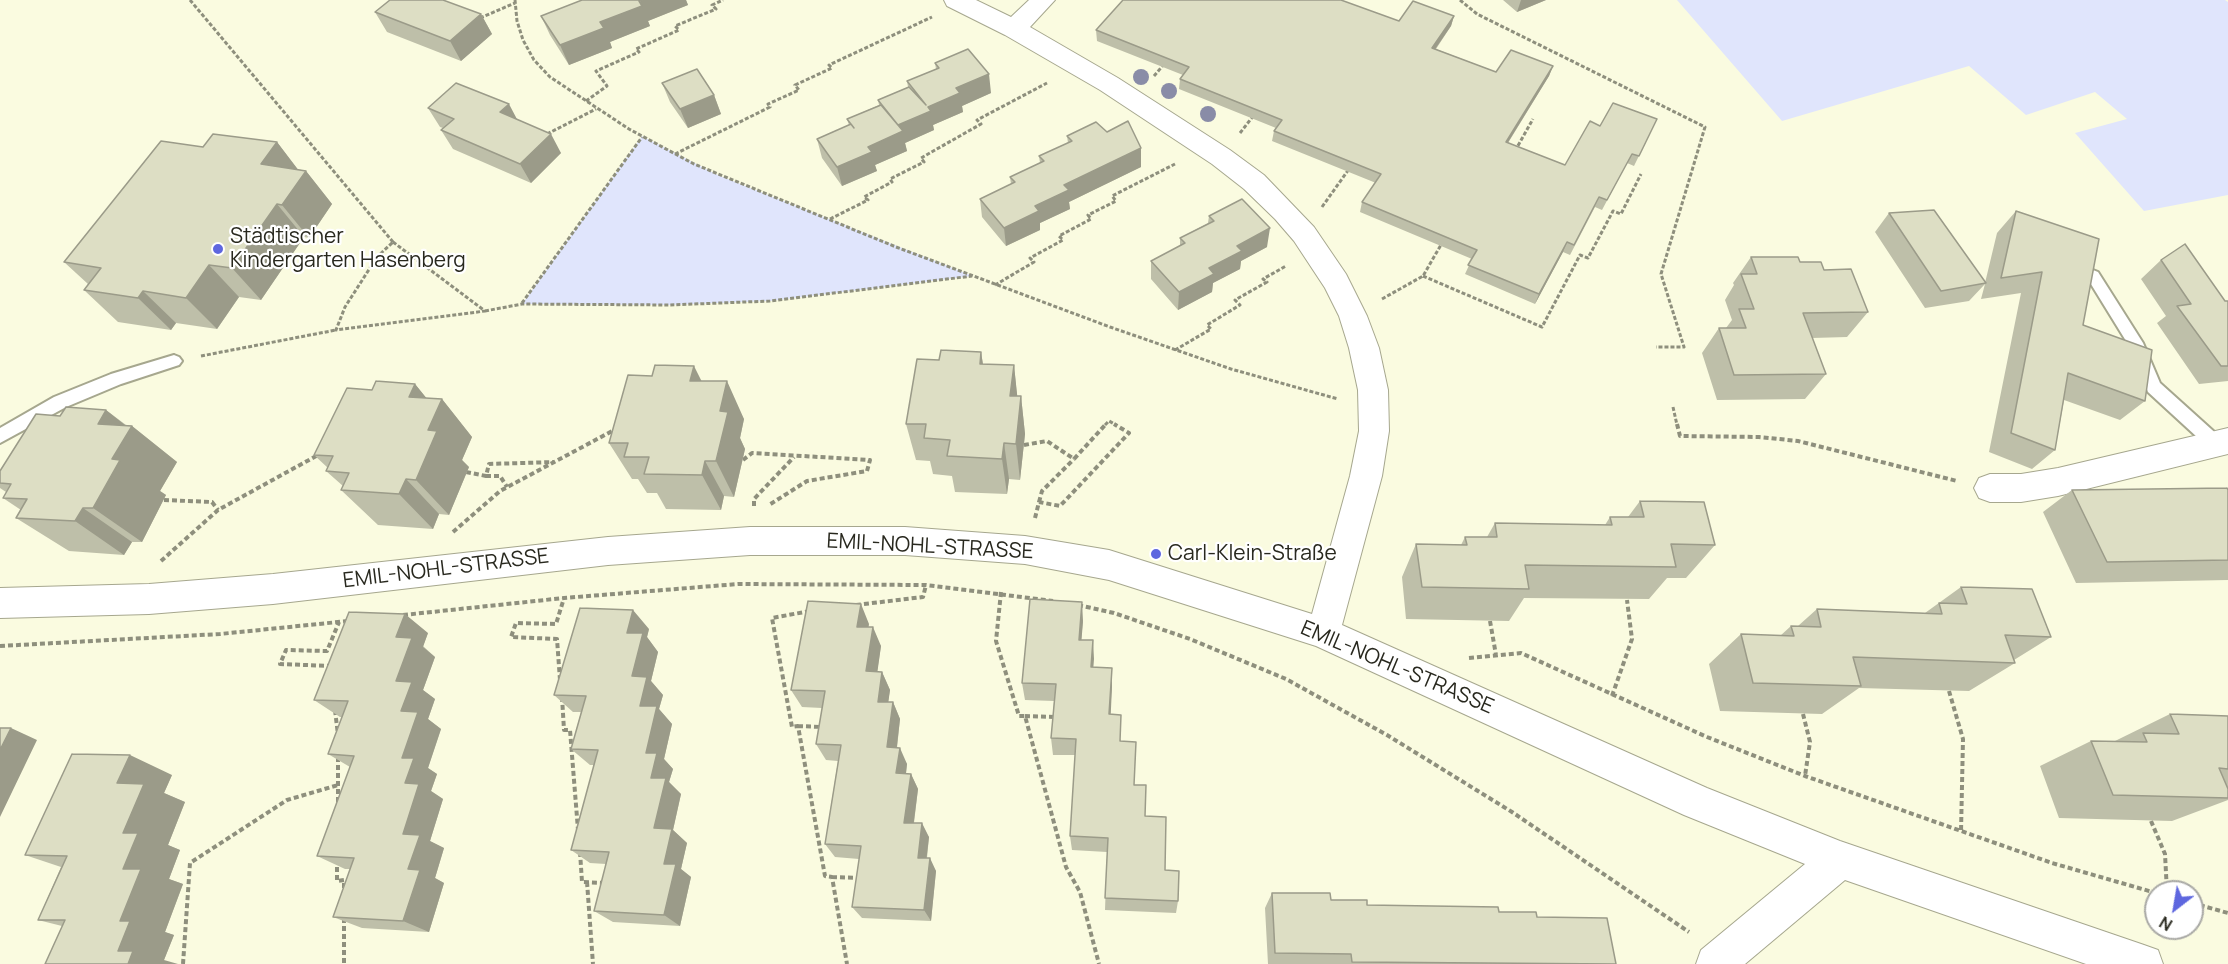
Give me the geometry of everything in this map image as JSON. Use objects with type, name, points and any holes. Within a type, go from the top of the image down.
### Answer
[{"type":"street","points":[[1014,29],[1043,0]]},
{"type":"street","points":[[959,2],[1014,29],[1079,67],[1135,100],[1214,152],[1268,195],[1310,242],[1336,282],[1353,316],[1366,356],[1374,406],[1374,432],[1370,462],[1323,633]]},
{"type":"street","points":[[1990,488],[2020,488],[2058,482],[2221,442]]},
{"type":"street","name":"EMIL-NOHL-STRASSE","points":[[0,603],[149,599],[273,589],[608,551],[752,528],[1025,550],[1109,565],[1323,633],[1697,802],[1840,860],[2144,964]]},
{"type":"street","points":[[1720,960],[1840,860]]},
{"type":"lane","points":[[2093,276],[2138,347],[2154,387],[2221,442]]},
{"type":"lane","points":[[0,436],[60,402],[117,379],[174,361]]},
{"type":"path","points":[[190,0],[393,242],[485,311]]},
{"type":"path","points":[[585,102],[607,86],[596,71],[639,52],[636,49],[679,30],[675,26],[716,9],[712,5],[723,0]]},
{"type":"path","points":[[1460,0],[1477,14],[1705,127],[1661,274],[1684,347],[1656,347]]},
{"type":"path","points":[[474,22],[515,2],[523,40],[534,60],[555,82],[642,136],[725,178],[995,285],[1175,350],[1320,395],[1374,406]]},
{"type":"path","points":[[675,154],[770,107],[768,104],[799,90],[795,85],[832,68],[829,65],[959,2]]},
{"type":"path","points":[[1135,100],[1172,56]]},
{"type":"path","points":[[829,219],[867,200],[864,197],[892,182],[890,179],[924,162],[921,158],[981,124],[977,120],[1079,67]]},
{"type":"path","points":[[541,136],[597,109]]},
{"type":"path","points":[[995,285],[1034,262],[1030,258],[1063,240],[1059,236],[1091,219],[1088,215],[1116,201],[1112,196],[1214,152],[1257,111]]},
{"type":"path","points":[[1513,155],[1533,119]]},
{"type":"path","points":[[522,304],[642,136]]},
{"type":"path","points":[[1175,350],[1211,329],[1207,325],[1240,305],[1235,300],[1266,282],[1263,279],[1310,242],[1351,165]]},
{"type":"path","points":[[1423,276],[1542,327],[1580,255],[1588,258],[1613,211],[1621,214],[1641,174]]},
{"type":"path","points":[[1353,316],[1423,276],[1447,236]]},
{"type":"path","points":[[336,330],[345,307],[377,257],[393,242]]},
{"type":"path","points":[[174,361],[336,330],[485,311],[522,304],[670,305],[770,301],[973,276]]},
{"type":"path","points":[[1673,407],[1680,436],[1759,437],[1798,441],[1990,488]]},
{"type":"path","points":[[1025,550],[1042,491],[1109,421],[1129,433],[1060,506],[1039,502]]},
{"type":"path","points":[[443,569],[449,535],[507,487],[627,424]]},
{"type":"path","points":[[1024,445],[1047,441],[1074,459]]},
{"type":"path","points":[[149,599],[161,562],[218,510],[328,449]]},
{"type":"path","points":[[743,460],[752,453],[870,460],[867,471],[807,481],[752,528]]},
{"type":"path","points":[[752,528],[754,499],[795,457]]},
{"type":"path","points":[[486,476],[489,464],[554,462]]},
{"type":"path","points":[[466,472],[500,476],[507,487]]},
{"type":"path","points":[[164,500],[212,502],[218,510]]},
{"type":"path","points":[[398,616],[564,598],[738,584],[926,585],[1001,592],[1057,602]]},
{"type":"path","points":[[854,606],[923,597],[926,585]]},
{"type":"path","points":[[1001,592],[996,641],[1019,716],[1056,717]]},
{"type":"path","points":[[564,598],[556,624],[516,623],[511,637],[557,639],[564,730],[579,731]]},
{"type":"path","points":[[1612,696],[1632,639],[1627,600]]},
{"type":"path","points":[[1068,603],[1114,613],[1190,639],[1286,679],[1387,735],[1512,812],[1720,960]]},
{"type":"path","points":[[819,610],[772,618],[792,727],[826,728]]},
{"type":"path","points":[[0,646],[198,635],[351,621]]},
{"type":"path","points":[[1490,621],[1496,655]]},
{"type":"path","points":[[334,666],[280,664],[286,650],[327,651],[339,622]]},
{"type":"path","points":[[1462,658],[1521,654],[1612,696],[1805,776],[1961,832],[2144,889]]},
{"type":"path","points":[[1949,691],[1963,739],[1961,832]]},
{"type":"path","points":[[335,702],[338,743]]},
{"type":"path","points":[[1803,714],[1810,742],[1805,776]]},
{"type":"path","points":[[1025,716],[1066,867],[1080,892],[1099,964]]},
{"type":"path","points":[[798,726],[825,876],[862,878],[863,867]]},
{"type":"path","points":[[570,730],[578,835]]},
{"type":"path","points":[[338,754],[338,809]]},
{"type":"path","points":[[183,964],[190,863],[287,800],[338,785]]},
{"type":"path","points":[[2151,820],[2165,854],[2166,880]]},
{"type":"path","points":[[579,847],[582,882],[616,883]]},
{"type":"path","points":[[337,857],[337,881],[344,880],[344,896]]},
{"type":"path","points":[[832,877],[847,964]]},
{"type":"path","points":[[587,882],[593,964]]},
{"type":"path","points":[[2204,906],[2228,913]]},
{"type":"path","points":[[344,916],[344,964]]},
{"type":"shaded area","points":[[1677,0],[2225,0],[2228,2],[2228,195],[2144,211],[2075,133],[2127,119],[2095,92],[2026,115],[1969,66],[1782,121]]},
{"type":"shaded area","points":[[642,136],[718,175],[973,276],[770,301],[670,305],[522,304]]},
{"type":"building","points":[[390,0],[443,0],[481,14],[450,41],[375,12]]},
{"type":"building","points":[[582,0],[643,0],[639,1],[642,6],[600,22],[604,28],[560,45],[541,16]]},
{"type":"building","points":[[1123,0],[1341,0],[1399,21],[1413,1],[1454,16],[1432,48],[1496,72],[1511,50],[1553,66],[1506,142],[1565,165],[1590,121],[1600,126],[1613,103],[1657,119],[1639,156],[1632,154],[1607,200],[1599,197],[1574,245],[1567,242],[1539,294],[1468,265],[1477,250],[1362,202],[1381,174],[1274,131],[1282,120],[1180,79],[1189,67],[1096,30]]},
{"type":"building","points":[[968,49],[989,74],[956,88],[960,93],[928,107],[931,111],[898,125],[878,100],[909,87],[926,105],[907,81],[939,68],[935,63]]},
{"type":"building","points":[[697,69],[714,95],[680,109],[662,83]]},
{"type":"building","points":[[456,83],[509,104],[500,112],[551,134],[520,164],[441,130],[454,119],[428,108]]},
{"type":"building","points":[[881,105],[903,131],[868,147],[872,152],[837,167],[817,139],[851,124],[847,119]]},
{"type":"building","points":[[1128,121],[1141,148],[1064,185],[1069,190],[1035,206],[1039,211],[1004,228],[980,199],[1015,182],[1010,177],[1044,161],[1039,156],[1072,141],[1067,136],[1096,122],[1107,132]]},
{"type":"building","points":[[213,134],[277,142],[261,164],[306,171],[282,205],[277,204],[232,268],[209,265],[186,298],[143,291],[138,298],[84,290],[101,268],[64,262],[161,141],[203,147]]},
{"type":"building","points":[[1242,199],[1270,228],[1237,246],[1242,251],[1209,268],[1214,274],[1179,292],[1151,261],[1185,243],[1180,238],[1214,221],[1209,216]]},
{"type":"building","points":[[1934,210],[1986,283],[1941,291],[1889,213]]},
{"type":"building","points":[[2016,211],[2099,239],[2083,325],[2152,350],[2145,401],[2068,373],[2055,450],[2011,433],[2042,272],[2001,278]]},
{"type":"building","points":[[2185,244],[2225,301],[2228,301],[2228,366],[2221,366],[2177,306],[2191,304],[2161,260]]},
{"type":"building","points":[[1751,257],[1798,257],[1800,262],[1821,262],[1824,270],[1851,269],[1868,312],[1803,313],[1826,374],[1734,375],[1719,328],[1746,328],[1739,309],[1754,309],[1741,274],[1757,274]]},
{"type":"building","points":[[941,350],[981,352],[980,364],[1014,365],[1010,396],[1021,396],[1016,444],[1004,443],[1002,459],[947,456],[950,440],[924,438],[926,424],[906,424],[917,359],[939,360]]},
{"type":"building","points":[[655,365],[694,366],[690,381],[727,381],[720,411],[728,412],[716,461],[705,461],[702,475],[644,474],[649,457],[624,457],[628,443],[609,443],[628,375],[652,376]]},
{"type":"building","points":[[376,381],[415,384],[409,397],[442,399],[428,430],[437,431],[416,480],[406,479],[399,494],[341,490],[349,473],[326,471],[333,456],[314,455],[347,388],[372,390]]},
{"type":"building","points":[[66,407],[106,410],[98,424],[132,426],[112,459],[120,460],[93,508],[83,508],[75,521],[16,518],[27,499],[3,498],[11,484],[0,483],[0,471],[36,414],[60,416]]},
{"type":"building","points":[[2227,488],[2228,560],[2107,562],[2072,490]]},
{"type":"building","points":[[1640,501],[1704,502],[1715,545],[1671,544],[1676,567],[1525,565],[1529,589],[1422,587],[1416,544],[1467,545],[1465,537],[1497,537],[1495,523],[1612,525],[1610,517],[1644,517]]},
{"type":"building","points":[[1961,587],[2032,589],[2051,637],[2005,635],[2015,663],[1853,657],[1861,686],[1753,683],[1741,634],[1794,636],[1791,626],[1821,627],[1817,609],[1942,614],[1939,603],[1967,604]]},
{"type":"building","points":[[1030,599],[1082,602],[1079,640],[1093,640],[1091,667],[1112,668],[1109,714],[1121,715],[1120,741],[1136,742],[1134,785],[1146,785],[1145,816],[1166,817],[1165,870],[1179,871],[1178,901],[1105,898],[1108,838],[1070,836],[1076,739],[1051,738],[1056,684],[1022,683]]},
{"type":"building","points":[[808,601],[861,604],[857,627],[873,627],[866,671],[882,672],[878,702],[893,702],[887,747],[900,748],[896,773],[911,774],[904,823],[922,823],[918,858],[930,858],[924,910],[852,907],[861,846],[825,844],[841,745],[816,744],[825,691],[791,690]]},
{"type":"building","points":[[580,608],[633,610],[627,633],[643,633],[632,676],[647,677],[640,706],[657,706],[646,753],[657,753],[651,778],[666,778],[654,828],[672,829],[664,864],[676,864],[664,915],[594,911],[609,852],[571,850],[598,750],[571,749],[586,696],[554,695]]},
{"type":"building","points":[[349,612],[405,614],[396,637],[412,638],[396,681],[412,682],[401,711],[418,712],[402,758],[414,758],[405,783],[419,784],[403,834],[420,835],[408,869],[420,870],[403,921],[333,917],[354,858],[317,856],[354,756],[328,754],[348,701],[314,700]]},
{"type":"building","points":[[2170,714],[2228,716],[2228,769],[2219,768],[2228,789],[2228,798],[2113,795],[2091,741],[2147,742],[2143,733],[2179,734]]},
{"type":"building","points":[[0,728],[11,728],[0,750]]},
{"type":"building","points":[[72,754],[130,755],[117,783],[144,784],[123,833],[138,833],[123,869],[141,869],[120,921],[130,921],[118,951],[133,951],[128,964],[45,964],[65,920],[38,920],[67,856],[25,855]]},
{"type":"building","points":[[1272,893],[1330,893],[1331,900],[1367,900],[1367,905],[1498,907],[1499,912],[1536,912],[1537,917],[1607,918],[1616,964],[1352,962],[1351,954],[1275,953]]},
{"type":"place","name":"Städtischer Kindergarten Hasenberg","points":[[218,249]]},
{"type":"place","name":"Carl-Klein-Straße","points":[[1156,554]]}]
